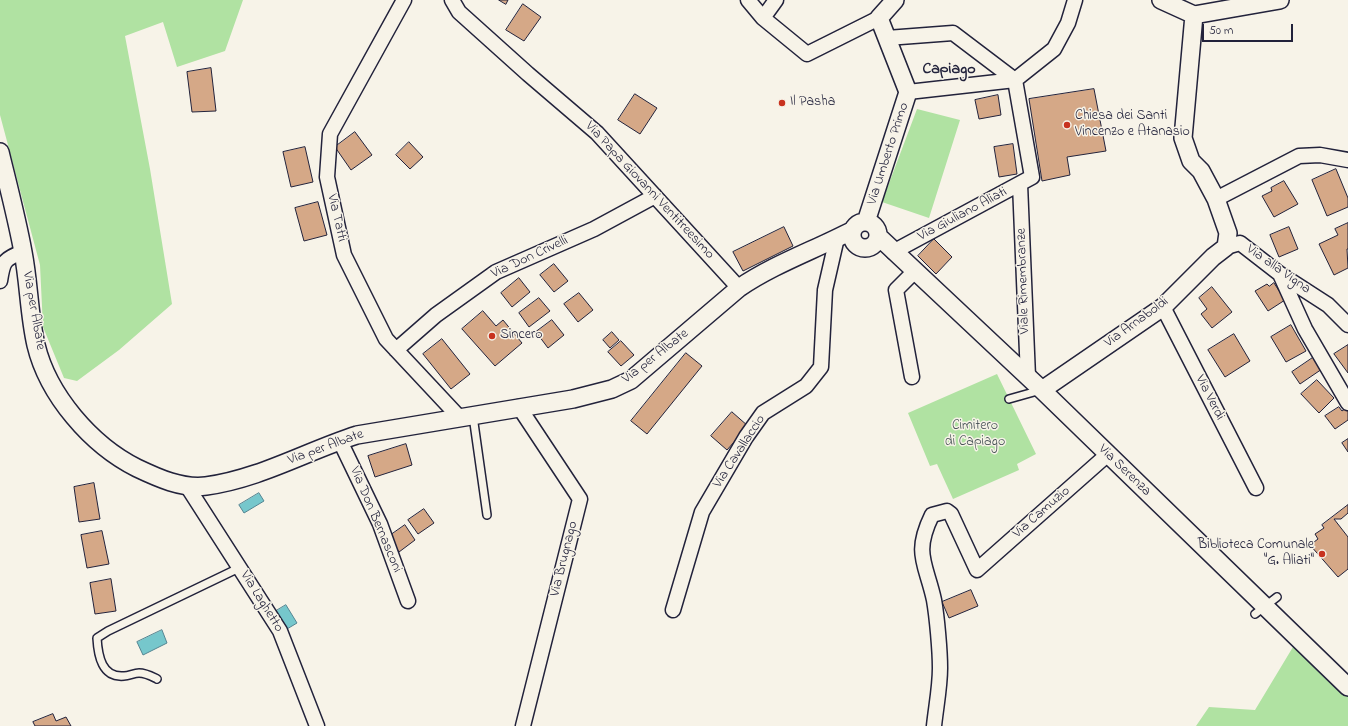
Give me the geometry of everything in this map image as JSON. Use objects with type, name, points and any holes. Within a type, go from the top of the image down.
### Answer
[{"type":"street","name":"Via Tatti","points":[[404,0],[330,134],[327,177],[344,255],[386,339],[466,416]]},
{"type":"street","name":"Via Papa Giovanni Ventitreesimo","points":[[452,0],[459,12],[597,133],[739,288]]},
{"type":"street","points":[[748,0],[763,18],[807,54],[879,18],[895,0]]},
{"type":"street","points":[[763,18],[776,0]]},
{"type":"street","points":[[908,92],[1015,80],[1054,48],[1068,23],[1075,0]]},
{"type":"street","points":[[1161,0],[1194,14],[1280,0]]},
{"type":"street","name":"Via alla Vigna","points":[[1194,14],[1183,138],[1186,151],[1191,162],[1201,171],[1216,199],[1228,233],[1226,247],[1240,243],[1280,274],[1328,305],[1348,325]]},
{"type":"street","name":"Via Umberto Primo","points":[[858,231],[908,92],[879,18]]},
{"type":"street","points":[[887,38],[953,33],[1015,80]]},
{"type":"street","name":"Viale Rimembranze","points":[[1015,80],[1026,180],[1028,377]]},
{"type":"street","name":"Via per Albate","points":[[0,152],[23,252],[37,346],[52,384],[72,415],[94,438],[125,462],[152,475],[187,486],[206,486],[274,468],[340,440],[394,428],[600,393],[622,385],[631,380],[739,288],[756,276],[858,231]]},
{"type":"street","points":[[1216,199],[1298,156],[1320,155],[1348,160]]},
{"type":"street","name":"Via Giuliano Aliati","points":[[896,255],[1026,180]]},
{"type":"street","name":"Via Don Crivelli","points":[[396,350],[436,315],[496,272],[594,229],[655,196]]},
{"type":"street","points":[[876,228],[875,241],[862,248],[858,231],[876,228]]},
{"type":"street","name":"Via Serenza","points":[[875,241],[896,255],[1042,390],[1348,687]]},
{"type":"street","name":"Via Cavallaccio","points":[[673,610],[702,512],[746,437],[763,413],[806,386],[821,367],[825,290],[833,242]]},
{"type":"street","name":"Via Arnaboldi","points":[[1042,390],[1163,307],[1213,257],[1226,247]]},
{"type":"street","points":[[0,281],[2,267],[6,258],[23,252]]},
{"type":"street","points":[[912,377],[896,290],[914,272]]},
{"type":"street","points":[[1280,274],[1305,329],[1348,403]]},
{"type":"street","name":"Via Verdi","points":[[1163,307],[1256,488]]},
{"type":"street","name":"Via Brugnago","points":[[519,407],[580,499],[523,726]]},
{"type":"street","name":"Via Don Bernasconi","points":[[340,440],[380,524],[408,601]]},
{"type":"street","name":"Via Camuzio","points":[[934,726],[940,668],[934,601],[923,567],[922,545],[926,528],[932,515],[947,511],[951,514],[977,570],[1108,455]]},
{"type":"street","name":"Via Laghetto","points":[[187,486],[280,631],[316,726]]},
{"type":"lane","points":[[1009,399],[1042,390]]},
{"type":"lane","points":[[466,416],[487,515]]},
{"type":"lane","points":[[157,680],[147,674],[139,673],[123,676],[112,675],[102,666],[97,638],[108,631],[239,568]]},
{"type":"green space","points":[[0,0],[243,0],[225,51],[177,67],[163,22],[125,36],[150,169],[172,304],[119,350],[77,381],[64,378],[43,327],[40,265],[0,115]]},
{"type":"green space","points":[[917,109],[960,120],[929,218],[882,202]]},
{"type":"green space","name":"Cimitero di Capiago","points":[[997,374],[1036,454],[1017,464],[1019,470],[953,499],[937,464],[930,466],[908,413]]},
{"type":"green space","points":[[1296,642],[1348,693],[1348,726],[1196,726],[1209,707],[1255,710]]},
{"type":"water","points":[[259,493],[264,501],[244,513],[239,505]]},
{"type":"water","points":[[286,605],[297,623],[287,629],[276,611]]},
{"type":"water","points":[[162,630],[167,643],[143,655],[137,642]]},
{"type":"building","points":[[499,0],[508,0],[506,4]]},
{"type":"building","points":[[523,4],[541,17],[524,41],[506,30]]},
{"type":"building","points":[[211,68],[216,111],[192,112],[187,72]]},
{"type":"building","name":"Chiesa dei Santi Vincenzo e Atanasio","points":[[1094,89],[1106,151],[1067,157],[1070,175],[1042,181],[1029,99]]},
{"type":"building","points":[[635,94],[657,108],[640,134],[618,120]]},
{"type":"building","points":[[998,95],[1001,115],[979,119],[975,100]]},
{"type":"building","points":[[355,132],[372,155],[351,170],[335,147]]},
{"type":"building","points":[[409,142],[423,157],[410,169],[396,155]]},
{"type":"building","points":[[1013,144],[1017,174],[999,177],[994,147]]},
{"type":"building","points":[[305,147],[313,182],[291,187],[283,152]]},
{"type":"building","points":[[1336,169],[1348,198],[1348,207],[1327,216],[1312,180]]},
{"type":"building","points":[[1284,181],[1298,204],[1274,217],[1262,196],[1272,191],[1271,188]]},
{"type":"building","points":[[318,202],[327,235],[304,241],[295,208]]},
{"type":"building","points":[[1348,223],[1348,268],[1334,275],[1319,244],[1338,235],[1335,229]]},
{"type":"building","points":[[784,227],[793,246],[743,271],[733,252]]},
{"type":"building","points":[[1289,227],[1298,249],[1279,257],[1270,235]]},
{"type":"building","points":[[934,239],[952,257],[936,274],[918,256]]},
{"type":"building","points":[[554,264],[568,281],[554,292],[540,275]]},
{"type":"building","points":[[519,278],[530,292],[512,307],[501,293]]},
{"type":"building","points":[[1274,283],[1285,300],[1268,311],[1255,291],[1267,284],[1269,286]]},
{"type":"building","points":[[1212,287],[1232,312],[1212,328],[1201,314],[1207,309],[1199,298]]},
{"type":"building","points":[[579,293],[593,310],[578,322],[564,304]]},
{"type":"building","points":[[539,298],[550,311],[529,327],[519,313]]},
{"type":"building","name":"Sincero","points":[[483,311],[496,326],[503,320],[522,343],[495,366],[462,329]]},
{"type":"building","points":[[552,320],[564,335],[548,348],[536,332]]},
{"type":"building","points":[[1291,325],[1306,351],[1286,362],[1271,337]]},
{"type":"building","points":[[612,332],[619,340],[610,348],[603,340]]},
{"type":"building","points":[[1234,334],[1250,361],[1225,377],[1208,350]]},
{"type":"building","points":[[442,339],[470,374],[451,389],[423,354]]},
{"type":"building","points":[[621,341],[634,355],[621,366],[608,352]]},
{"type":"building","points":[[1348,345],[1348,373],[1334,354]]},
{"type":"building","points":[[686,353],[702,366],[647,434],[631,421]]},
{"type":"building","points":[[1314,357],[1322,369],[1300,384],[1292,372]]},
{"type":"building","points":[[1317,380],[1334,398],[1319,413],[1301,394]]},
{"type":"building","points":[[1339,407],[1342,411],[1346,408],[1348,410],[1348,420],[1335,429],[1325,416]]},
{"type":"building","points":[[732,412],[748,426],[727,450],[711,436]]},
{"type":"building","points":[[1348,439],[1348,452],[1342,443]]},
{"type":"building","points":[[406,444],[412,465],[375,477],[368,456]]},
{"type":"building","points":[[94,483],[100,519],[79,522],[74,487]]},
{"type":"building","points":[[1348,505],[1348,513],[1341,519],[1334,519],[1348,537],[1348,569],[1338,577],[1310,545],[1318,539],[1315,534],[1324,528],[1322,525]]},
{"type":"building","points":[[424,509],[434,523],[418,534],[408,520]]},
{"type":"building","points":[[405,525],[415,540],[399,552],[388,537]]},
{"type":"building","points":[[102,531],[109,564],[87,568],[81,535]]},
{"type":"building","points":[[111,579],[116,611],[95,614],[90,583]]},
{"type":"building","points":[[971,590],[978,606],[949,618],[942,602]]},
{"type":"building","points":[[53,714],[56,721],[66,717],[71,726],[35,726],[33,722]]},
{"type":"place","name":"Il Pasha","points":[[782,103]]},
{"type":"place","name":"Chiesa dei Santi Vincenzo e Atanasio","points":[[1067,125]]},
{"type":"place","name":"Sincero","points":[[492,336]]},
{"type":"place","name":"Biblioteca Comunale \"G. Aliati\"","points":[[1322,554]]},
{"type":"district","name":"Capiago","points":[[949,70]]}]
